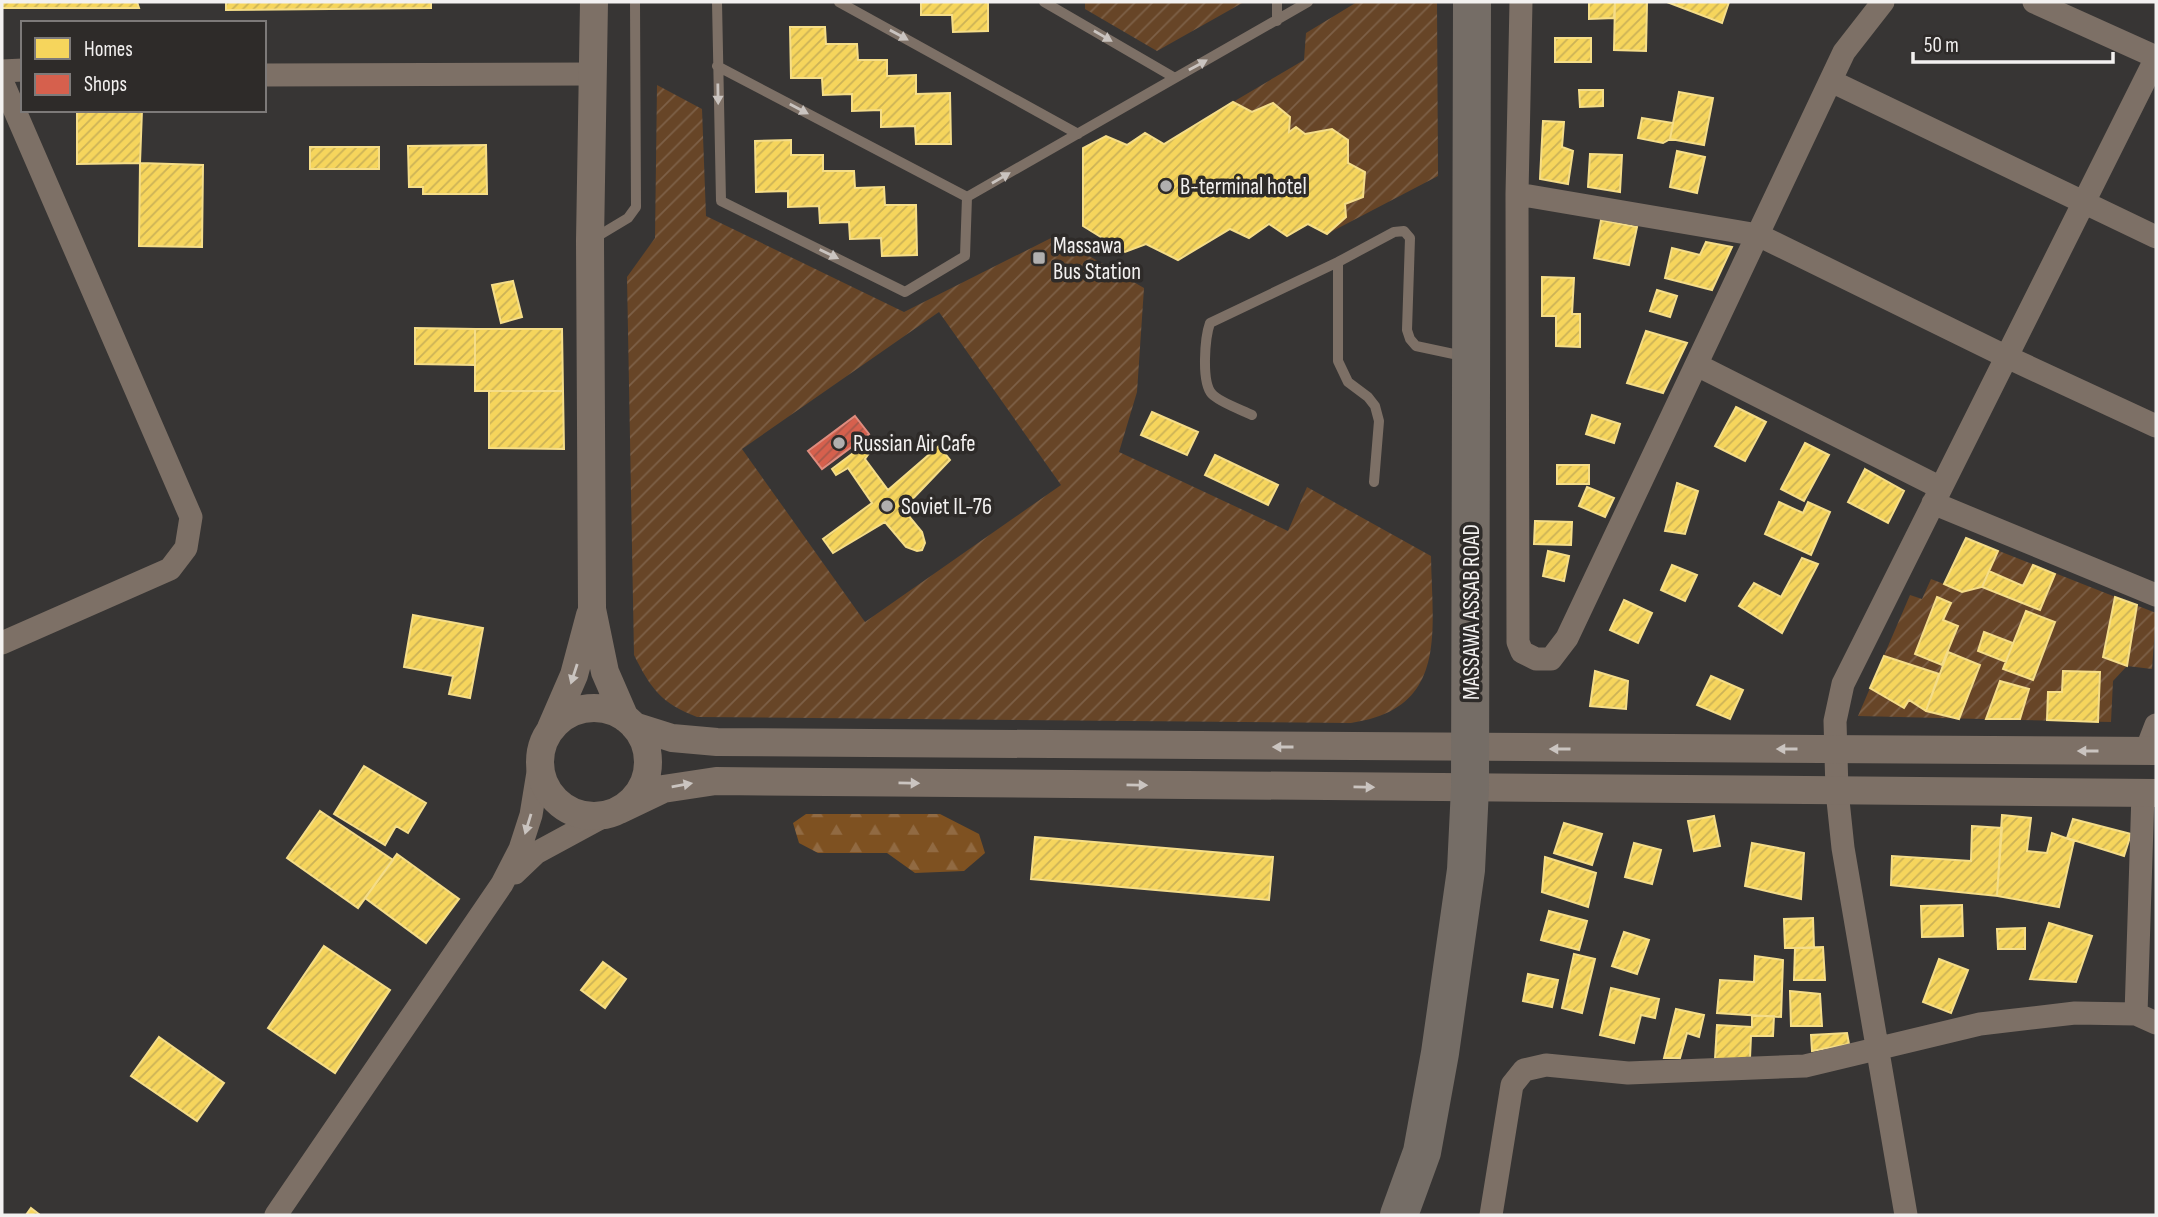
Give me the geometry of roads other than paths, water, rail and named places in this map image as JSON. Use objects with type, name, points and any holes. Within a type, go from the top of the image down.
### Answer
[{"type":"highway","name":"MASSAWA ASSAB ROAD","points":[[1399,1215],[1422,1152],[1440,1053],[1466,870],[1470,788],[1473,358],[1472,2]]},
{"type":"street","points":[[593,2],[590,241],[592,608],[605,672],[630,722],[646,747],[647,772],[638,794],[614,812],[597,816],[575,812],[556,800],[544,782],[543,749],[560,720],[581,710],[604,709],[630,722],[672,738],[717,743],[2151,751],[2156,725]]},
{"type":"street","points":[[1521,2],[1517,194],[1518,642],[1522,652],[1536,659],[1551,659],[1567,638],[1844,52],[1883,2]]},
{"type":"street","points":[[1906,1215],[1843,848],[1837,791],[1835,721],[1843,684],[2156,58],[2034,2]]},
{"type":"street","points":[[2,71],[21,70]]},
{"type":"street","points":[[266,75],[593,74]]},
{"type":"street","points":[[2,80],[191,517],[186,548],[170,569],[2,642]]},
{"type":"street","points":[[1831,81],[2156,237]]},
{"type":"street","points":[[1517,194],[1758,235],[2007,358],[2156,426]]},
{"type":"street","points":[[1697,365],[1937,495],[2156,595]]},
{"type":"street","points":[[276,1215],[502,884],[520,849],[531,815],[543,749],[574,675],[592,608]]},
{"type":"street","points":[[502,884],[536,853],[614,812],[663,789],[716,781],[2149,793],[2146,1019],[2075,1013],[1980,1024],[1805,1066],[1628,1073],[1546,1065],[1524,1070],[1511,1086],[1491,1215]]},
{"type":"lane","points":[[590,241],[628,218],[636,207],[635,2]]},
{"type":"lane","points":[[717,2],[721,201],[905,292],[965,256],[967,197]]},
{"type":"lane","points":[[839,2],[1078,134]]},
{"type":"lane","points":[[1044,2],[1175,78]]},
{"type":"lane","points":[[1066,2],[1066,15]]},
{"type":"lane","points":[[1277,2],[1277,21]]},
{"type":"lane","points":[[967,197],[1308,2]]},
{"type":"lane","points":[[717,66],[967,197]]},
{"type":"lane","points":[[1252,415],[1213,395],[1207,384],[1207,331],[1210,323],[1394,232],[1404,232],[1410,238],[1407,330],[1410,339],[1416,346],[1473,358]]},
{"type":"lane","points":[[1338,262],[1338,360],[1348,382],[1375,406],[1379,421],[1374,482]]},
{"type":"place","name":"B-terminal hotel","points":[[1166,186]]},
{"type":"place","name":"Massawa Bus Station","points":[[1039,258]]},
{"type":"place","name":"Russian Air Cafe","points":[[839,443]]},
{"type":"place","name":"Soviet IL-76","points":[[887,506]]}]
